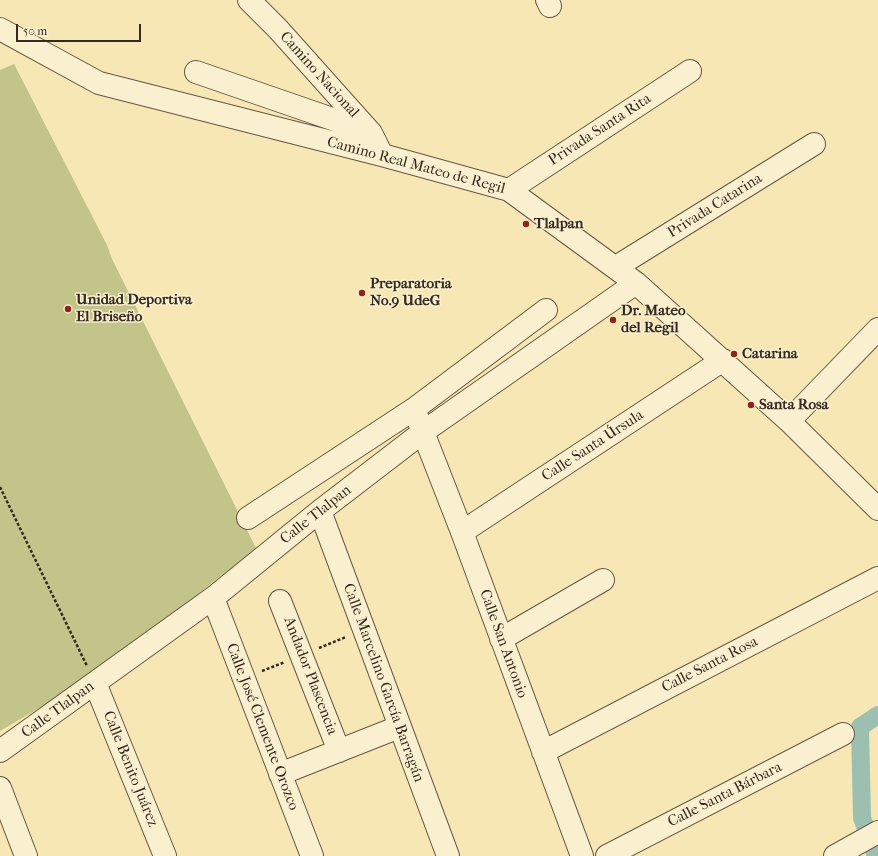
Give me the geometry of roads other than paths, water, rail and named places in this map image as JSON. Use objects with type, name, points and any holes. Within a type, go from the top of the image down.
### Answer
[{"type":"street","name":"Camino Nacional","points":[[249,0],[278,29],[371,133],[382,155]]},
{"type":"street","name":"Camino Real Mateo de Regil","points":[[0,28],[98,83],[382,155],[509,190],[636,283],[789,421],[878,509]]},
{"type":"street","name":"Privada Santa Rita","points":[[509,190],[690,71]]},
{"type":"street","points":[[196,72],[371,133]]},
{"type":"street","name":"Privada Catarina","points":[[616,267],[814,144]]},
{"type":"street","name":"Calle Tlalpan","points":[[0,751],[213,598],[320,511],[423,432],[636,283]]},
{"type":"street","points":[[248,518],[414,408],[546,310]]},
{"type":"street","points":[[789,421],[878,329]]},
{"type":"street","name":"Calle Santa Úrsula","points":[[462,532],[723,360]]},
{"type":"street","name":"Calle San Antonio","points":[[414,408],[462,532],[582,856]]},
{"type":"street","name":"Calle Marcelino García Barragán","points":[[320,511],[448,856]]},
{"type":"street","name":"Calle Santa Rosa","points":[[543,752],[878,578]]},
{"type":"street","points":[[501,639],[603,580]]},
{"type":"street","name":"Calle José Clemente Orozco","points":[[213,598],[312,856]]},
{"type":"street","name":"Andador Plascencia","points":[[280,601],[339,751]]},
{"type":"street","name":"Calle Benito Juárez","points":[[95,683],[165,856]]},
{"type":"street","points":[[280,774],[399,727]]},
{"type":"street","name":"Calle Santa Bárbara","points":[[608,856],[843,734]]},
{"type":"street","points":[[0,788],[26,856]]},
{"type":"street","points":[[835,856],[878,832]]},
{"type":"waterway","points":[[876,856],[862,818],[860,727],[878,715]]},
{"type":"place","name":"Tlalpan","points":[[526,224]]},
{"type":"place","name":"Preparatoria No.9 UdeG","points":[[362,293]]},
{"type":"place","name":"Unidad Deportiva El Briseño","points":[[68,309]]},
{"type":"place","name":"Dr. Mateo del Regil","points":[[613,320]]},
{"type":"place","name":"Catarina","points":[[734,354]]},
{"type":"place","name":"Santa Rosa","points":[[751,405]]}]
